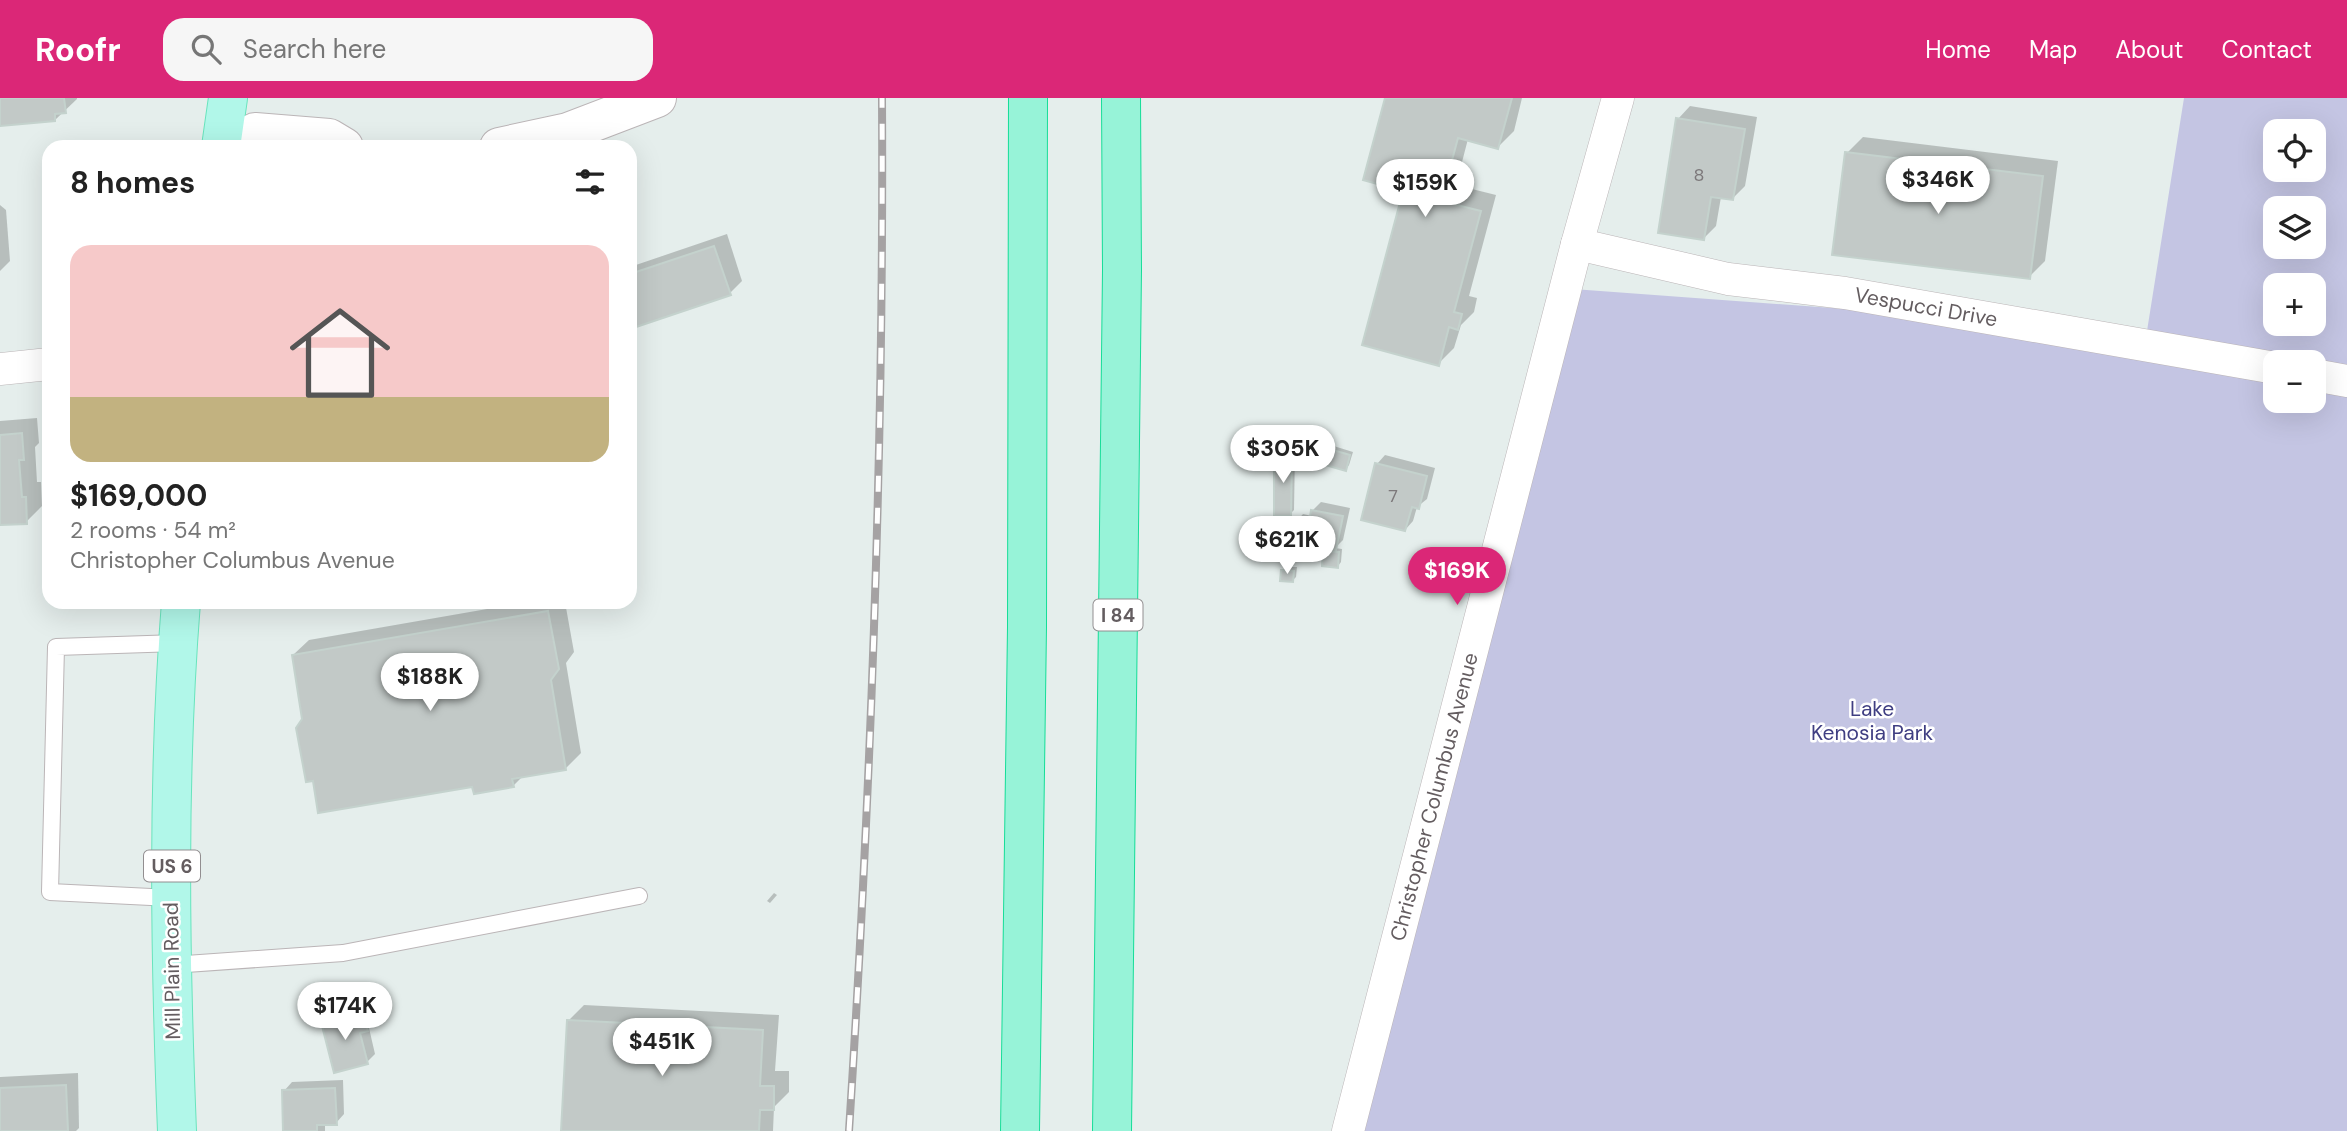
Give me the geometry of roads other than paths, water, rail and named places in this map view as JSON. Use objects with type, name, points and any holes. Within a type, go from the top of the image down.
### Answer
[{"type":"highway","points":[[1020,1131],[1027,627],[1028,98]]},
{"type":"highway","name":"I 84","points":[[1112,1131],[1122,270],[1121,98]]},
{"type":"main road","points":[[222,140],[228,98]]},
{"type":"main road","name":"Mill Plain Road","points":[[177,1131],[171,898],[172,794],[180,609]]},
{"type":"street","points":[[531,140],[568,132],[656,98]]},
{"type":"street","name":"Christopher Columbus Avenue","points":[[1348,1131],[1577,244],[1618,98]]},
{"type":"street","points":[[243,140],[255,132],[332,140]]},
{"type":"street","name":"Vespucci Drive","points":[[1577,244],[1728,279],[1845,293],[2263,366]]},
{"type":"street","points":[[0,369],[42,365]]},
{"type":"street","points":[[2326,377],[2347,381]]},
{"type":"lane","points":[[171,898],[50,892],[52,766],[56,647],[178,643]]},
{"type":"lane","points":[[172,965],[343,953],[639,896]]},
{"type":"railway","points":[[849,1131],[870,744],[881,356],[882,98]]},
{"type":"park label","name":"Lake Kenosia Park","points":[[1872,721]]}]
